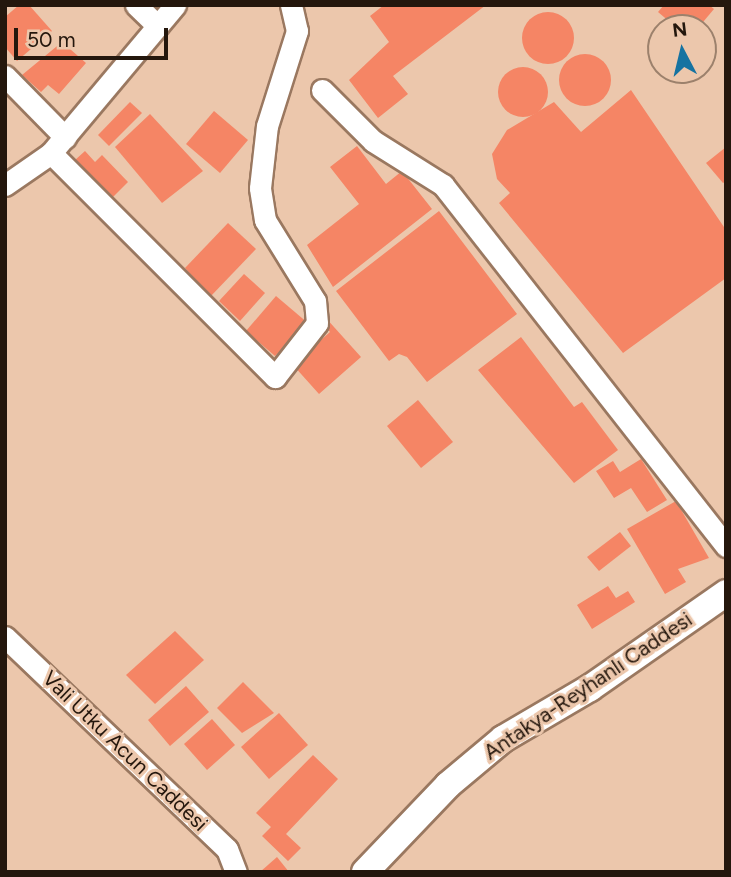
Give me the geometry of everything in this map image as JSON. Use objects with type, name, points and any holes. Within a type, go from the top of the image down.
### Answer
[{"type":"main road","name":"Antakya-Reyhanlı Caddesi","points":[[365,872],[447,785],[503,739],[590,688],[726,593]]},
{"type":"street","points":[[136,5],[158,26]]},
{"type":"street","points":[[6,182],[58,145],[176,5]]},
{"type":"street","points":[[5,76],[58,145],[275,377],[317,323],[315,301],[265,220],[260,188],[267,126],[297,31],[291,5]]},
{"type":"street","points":[[322,90],[373,141],[443,185],[726,546]]},
{"type":"street","name":"Vali Utku Acun Caddesi","points":[[5,637],[227,849],[236,872]]},
{"type":"building","points":[[19,5],[29,5],[52,31],[17,61],[5,47],[5,17]]},
{"type":"building","points":[[384,5],[486,5],[393,76],[408,94],[378,118],[349,80],[389,42],[370,16]]},
{"type":"building","points":[[664,5],[709,5],[714,9],[710,14],[658,12]]},
{"type":"building","points":[[548,12],[558,14],[566,20],[572,28],[572,48],[566,56],[558,62],[548,64],[538,62],[530,56],[524,48],[522,38],[524,28],[530,20],[538,14]]},
{"type":"building","points":[[62,42],[86,63],[59,94],[48,85],[41,92],[22,75]]},
{"type":"building","points":[[585,54],[595,56],[603,62],[609,70],[609,90],[603,98],[595,104],[585,106],[575,104],[567,98],[561,90],[559,80],[561,70],[567,62],[575,56]]},
{"type":"building","points":[[523,67],[540,75],[548,92],[540,109],[523,117],[506,109],[498,92],[506,75]]},
{"type":"building","points":[[631,90],[726,230],[726,278],[623,353],[499,203],[510,193],[497,179],[492,154],[507,130],[554,102],[581,132]]},
{"type":"building","points":[[130,102],[142,113],[109,146],[98,135]]},
{"type":"building","points":[[214,111],[248,140],[220,173],[186,144]]},
{"type":"building","points":[[150,114],[203,171],[162,203],[115,147]]},
{"type":"building","points":[[357,146],[386,184],[402,171],[432,209],[333,287],[307,245],[359,204],[330,167]]},
{"type":"building","points":[[726,147],[726,181],[723,183],[706,163]]},
{"type":"building","points":[[85,151],[95,162],[102,155],[128,182],[111,199],[74,161]]},
{"type":"building","points":[[439,211],[517,314],[427,382],[407,357],[399,354],[389,361],[336,291]]},
{"type":"building","points":[[228,223],[256,249],[210,297],[185,268]]},
{"type":"building","points":[[244,274],[265,293],[240,321],[219,301]]},
{"type":"building","points":[[276,296],[309,324],[275,356],[246,331]]},
{"type":"building","points":[[325,317],[361,357],[319,394],[293,365],[330,332],[321,321]]},
{"type":"building","points":[[521,337],[574,407],[582,402],[618,450],[574,483],[478,370]]},
{"type":"building","points":[[418,400],[453,442],[421,468],[387,426]]},
{"type":"building","points":[[641,459],[667,500],[647,512],[631,488],[614,498],[596,471],[613,461],[620,472]]},
{"type":"building","points":[[676,501],[709,558],[678,569],[686,582],[665,594],[627,529]]},
{"type":"building","points":[[620,532],[631,546],[599,571],[587,557]]},
{"type":"building","points":[[608,586],[616,598],[628,591],[635,602],[592,629],[577,605]]},
{"type":"building","points":[[175,631],[204,660],[155,704],[126,675]]},
{"type":"building","points":[[243,682],[274,713],[242,733],[217,708]]},
{"type":"building","points":[[186,686],[209,712],[170,746],[148,720]]},
{"type":"building","points":[[279,713],[308,745],[269,779],[241,747]]},
{"type":"building","points":[[212,719],[235,745],[207,770],[184,744]]},
{"type":"building","points":[[313,755],[338,779],[286,834],[301,848],[288,861],[262,836],[271,827],[256,813]]},
{"type":"building","points":[[277,857],[289,872],[260,872]]}]
